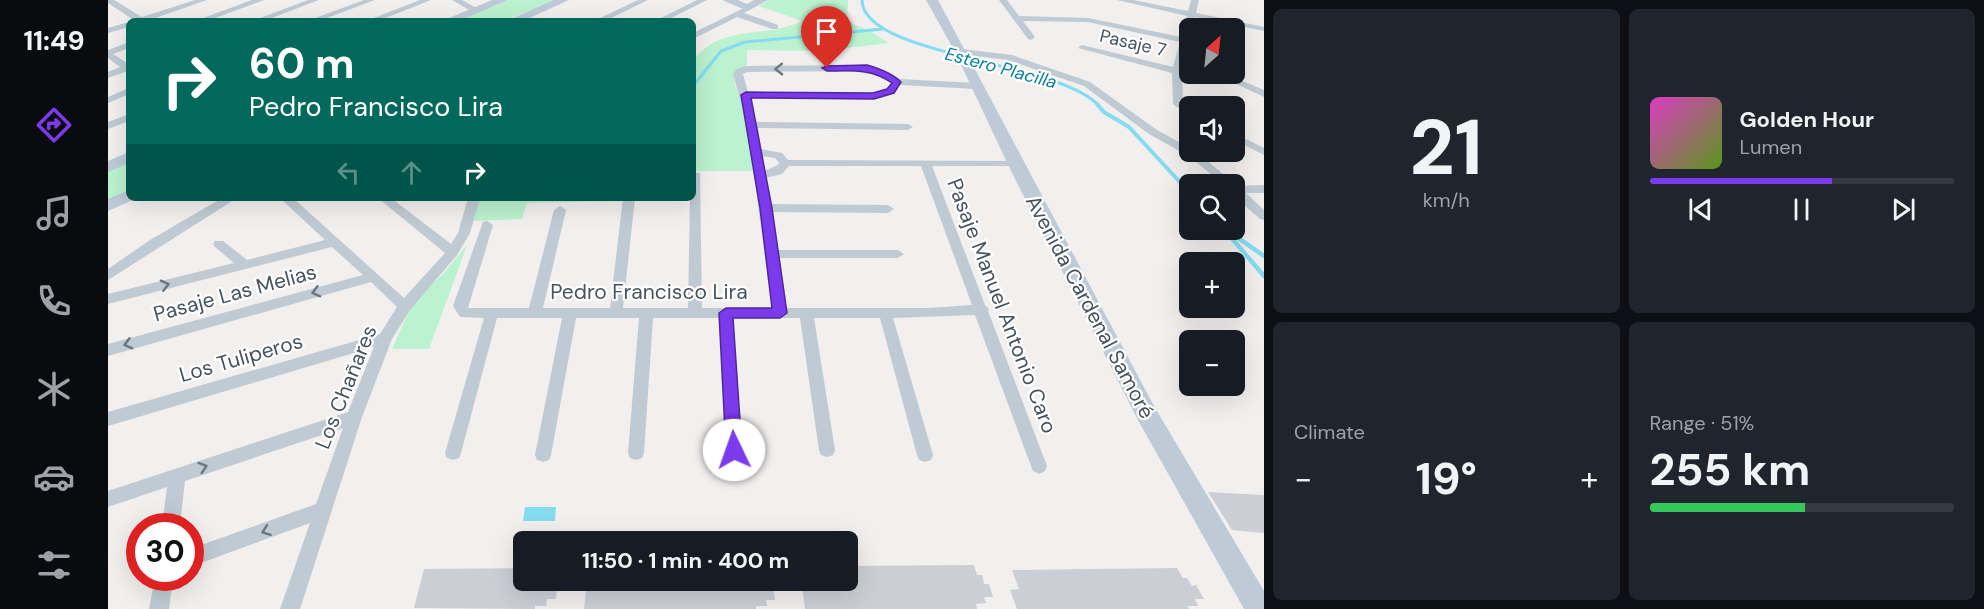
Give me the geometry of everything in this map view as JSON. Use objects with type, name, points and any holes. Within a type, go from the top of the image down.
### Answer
[{"type":"main road","points":[[456,18],[501,0]]},
{"type":"main road","points":[[520,18],[563,0]]},
{"type":"main road","points":[[728,0],[743,11],[762,0]]},
{"type":"main road","name":"Avenida Cardenal Samoré","points":[[932,0],[961,52],[1017,167],[1146,413],[1259,609]]},
{"type":"main road","points":[[108,167],[126,158]]},
{"type":"main road","points":[[108,206],[126,197]]},
{"type":"street","points":[[109,0],[136,18]]},
{"type":"street","points":[[177,0],[187,5]]},
{"type":"street","points":[[149,18],[203,0]]},
{"type":"street","points":[[208,18],[260,0]]},
{"type":"street","points":[[264,18],[315,0]]},
{"type":"street","points":[[320,18],[371,0]]},
{"type":"street","points":[[378,18],[427,0]]},
{"type":"street","points":[[456,0],[476,10]]},
{"type":"street","points":[[605,18],[644,0]]},
{"type":"street","points":[[665,18],[704,0]]},
{"type":"street","points":[[1004,0],[1031,37]]},
{"type":"street","points":[[1126,0],[1264,29]]},
{"type":"street","points":[[1189,18],[1195,0]]},
{"type":"street","points":[[696,34],[743,11],[775,27]]},
{"type":"street","points":[[1017,18],[1088,20],[1179,39]]},
{"type":"street","points":[[108,32],[126,25]]},
{"type":"street","points":[[108,53],[126,46]]},
{"type":"street","name":"Pasaje 7","points":[[1082,48],[1177,70]]},
{"type":"street","points":[[961,52],[1009,57],[1087,84],[1154,132],[1194,155],[1217,174]]},
{"type":"street","points":[[108,53],[126,67]]},
{"type":"street","points":[[1179,66],[1177,70],[1179,105]]},
{"type":"street","points":[[780,313],[757,152],[746,95],[738,74],[740,71],[867,68],[897,82],[974,78]]},
{"type":"street","points":[[108,75],[126,70]]},
{"type":"street","points":[[746,95],[874,96],[890,91],[897,82]]},
{"type":"street","points":[[1242,84],[1264,94]]},
{"type":"street","points":[[108,100],[126,92]]},
{"type":"street","points":[[108,126],[126,118]]},
{"type":"street","points":[[752,125],[908,127]]},
{"type":"street","points":[[1245,142],[1264,152]]},
{"type":"street","points":[[757,152],[778,155],[785,163],[939,162],[963,170],[1017,167]]},
{"type":"street","name":"Pasaje Manuel Antonio Caro","points":[[925,162],[1039,465]]},
{"type":"street","points":[[760,175],[778,172],[785,163]]},
{"type":"street","points":[[1245,190],[1264,189]]},
{"type":"street","points":[[1245,199],[1264,216]]},
{"type":"street","points":[[108,275],[154,243],[226,201]]},
{"type":"street","points":[[289,201],[405,306]]},
{"type":"street","points":[[388,201],[453,252]]},
{"type":"street","name":"Los Chañares","points":[[290,609],[321,511],[385,338],[405,306],[453,252],[464,233],[473,201]]},
{"type":"street","points":[[615,313],[630,201]]},
{"type":"street","points":[[695,313],[696,201]]},
{"type":"street","points":[[766,208],[888,209]]},
{"type":"street","points":[[535,313],[560,210]]},
{"type":"street","name":"Pedro Francisco Lira","points":[[487,225],[460,306],[465,313],[927,313],[982,309]]},
{"type":"street","points":[[108,299],[334,242]]},
{"type":"street","points":[[219,244],[245,265]]},
{"type":"street","points":[[772,254],[898,254]]},
{"type":"street","name":"Pasaje Las Melias","points":[[108,350],[373,277]]},
{"type":"street","points":[[453,453],[492,313]]},
{"type":"street","points":[[543,455],[570,313]]},
{"type":"street","points":[[636,453],[646,313]]},
{"type":"street","points":[[726,313],[734,450]]},
{"type":"street","points":[[806,313],[827,450]]},
{"type":"street","points":[[885,313],[925,455]]},
{"type":"street","name":"Los Tuliperos","points":[[108,419],[385,338]]},
{"type":"street","points":[[108,499],[354,417]]},
{"type":"street","points":[[173,513],[177,476]]},
{"type":"street","points":[[204,553],[321,511]]},
{"type":"street","points":[[159,609],[162,591]]},
{"type":"green space","points":[[509,0],[555,0],[510,18],[463,18]]},
{"type":"green space","points":[[770,0],[848,0],[847,21],[888,43],[822,51],[747,50],[747,65],[734,75],[734,81],[748,125],[753,171],[696,171],[696,58],[716,41],[730,36],[774,29],[802,21],[759,6]]},
{"type":"green space","points":[[126,162],[126,192],[108,201],[108,170]]},
{"type":"green space","points":[[476,201],[622,201],[527,203],[522,219],[470,221]]},
{"type":"green space","points":[[467,245],[429,349],[392,349],[413,302],[443,274]]},
{"type":"water","points":[[525,507],[556,507],[555,521],[523,521]]},
{"type":"building","points":[[1208,492],[1264,495],[1264,533],[1232,530]]},
{"type":"building","points":[[974,565],[977,575],[982,575],[984,584],[989,584],[993,597],[984,597],[986,603],[976,604],[977,609],[805,609],[803,591],[858,591],[858,566]]},
{"type":"building","points":[[513,568],[513,591],[557,591],[556,599],[547,599],[546,606],[535,606],[535,609],[414,608],[424,569]]},
{"type":"building","points":[[1177,568],[1183,578],[1187,578],[1192,586],[1196,585],[1204,599],[1195,599],[1198,606],[1187,606],[1189,609],[1017,609],[1010,590],[1019,589],[1012,570]]},
{"type":"building","points":[[586,591],[774,591],[775,600],[766,600],[767,606],[756,606],[756,609],[584,609]]},
{"type":"waterway","name":"Estero Placilla","points":[[862,0],[871,19],[894,34],[927,46],[1045,78],[1077,90],[1098,105]]},
{"type":"waterway","points":[[696,82],[721,51],[745,42],[883,29]]},
{"type":"waterway","name":"Estero Placilla","points":[[1098,105],[1104,112],[1129,127],[1179,181]]},
{"type":"waterway","points":[[1233,240],[1264,276]]},
{"type":"waterway","name":"Estero Placilla","points":[[1241,240],[1264,256]]},
{"type":"route","points":[[734,450],[726,313],[780,313],[766,208],[746,95],[874,96],[890,91],[897,82],[873,69],[827,68]]}]
